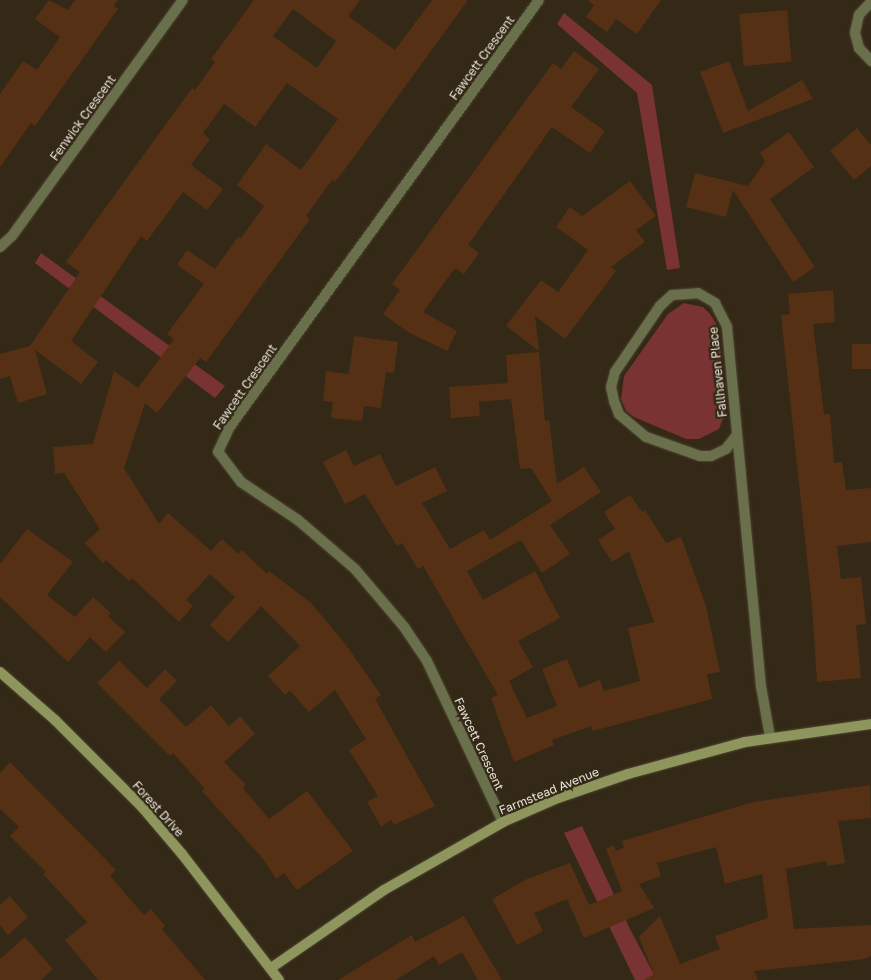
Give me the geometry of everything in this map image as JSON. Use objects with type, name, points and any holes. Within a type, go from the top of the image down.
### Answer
[{"type":"street","name":"Fenwick Crescent","points":[[0,248],[12,236],[183,0]]},
{"type":"street","name":"Fawcett Crescent","points":[[503,822],[427,661],[393,612],[355,569],[298,520],[241,482],[218,452],[229,428],[540,0]]},
{"type":"street","points":[[871,2],[859,15],[855,33],[859,48],[871,61]]},
{"type":"street","name":"Fallhaven Place","points":[[736,436],[726,448],[712,456],[700,456],[646,437],[619,414],[611,387],[615,372],[660,306],[672,295],[698,293],[715,303],[722,312],[727,327],[736,436],[762,686],[770,737]]},
{"type":"street","name":"Forest Drive","points":[[0,672],[56,720],[142,808],[271,968],[278,980]]},
{"type":"street","name":"Farmstead Avenue","points":[[271,968],[384,890],[503,822],[558,798],[628,774],[770,737],[871,724]]},
{"type":"shaded area","points":[[564,13],[652,85],[680,268],[667,270],[637,93],[557,24]]},
{"type":"shaded area","points":[[41,253],[225,386],[215,398],[35,263]]},
{"type":"shaded area","points":[[684,303],[703,307],[710,314],[716,323],[720,344],[725,413],[719,429],[699,439],[686,439],[634,417],[626,411],[621,399],[624,376],[668,314]]},
{"type":"shaded area","points":[[582,826],[631,931],[657,980],[635,980],[564,833]]},
{"type":"building","points":[[49,0],[68,10],[75,0],[118,0],[114,6],[118,9],[35,126],[31,123],[0,167],[0,94],[23,61],[37,70],[60,37],[35,19]]},
{"type":"building","points":[[254,0],[360,0],[348,16],[395,50],[432,0],[468,0],[351,161],[335,182],[332,180],[306,216],[310,219],[206,362],[200,358],[157,413],[145,403],[124,468],[159,524],[168,513],[211,551],[222,539],[238,554],[242,550],[267,574],[269,571],[311,603],[346,645],[381,695],[375,699],[435,806],[394,825],[391,820],[381,827],[367,802],[378,796],[349,750],[366,739],[335,690],[309,712],[290,691],[285,695],[268,676],[300,646],[261,606],[228,642],[210,625],[235,597],[210,574],[186,600],[193,606],[179,622],[132,578],[129,581],[106,560],[103,563],[85,543],[100,529],[64,473],[55,474],[53,447],[93,444],[114,371],[138,388],[174,339],[167,334],[204,284],[177,265],[187,250],[215,269],[264,206],[237,185],[266,144],[301,170],[338,119],[287,83],[255,127],[224,104],[203,133],[210,139],[191,165],[223,189],[207,210],[183,192],[147,241],[141,236],[71,341],[98,362],[81,384],[35,350],[47,394],[18,403],[10,376],[0,379],[0,354],[30,346],[80,272],[66,262],[192,88],[195,90],[215,62],[211,59]],"holes":[[[293,9],[336,41],[317,68],[273,36]]]},
{"type":"building","points":[[588,0],[661,0],[637,34],[616,19],[607,32],[586,17],[594,5]]},
{"type":"building","points":[[787,10],[792,62],[744,66],[739,14]]},
{"type":"building","points":[[574,51],[599,69],[571,107],[605,131],[590,153],[552,127],[468,245],[479,253],[464,274],[455,268],[423,312],[457,331],[447,351],[408,332],[383,314],[400,290],[392,284],[553,63],[561,69]]},
{"type":"building","points":[[729,61],[748,111],[802,80],[813,99],[723,133],[700,72]]},
{"type":"building","points":[[857,128],[871,145],[871,166],[854,180],[830,151]]},
{"type":"building","points":[[789,132],[814,167],[770,199],[815,267],[793,282],[733,190],[726,217],[686,207],[695,173],[748,186],[765,162],[760,153]]},
{"type":"building","points":[[630,181],[656,216],[636,230],[645,242],[611,267],[616,271],[565,339],[535,316],[539,351],[506,326],[541,280],[558,292],[588,250],[556,227],[570,207],[582,216]]},
{"type":"building","points":[[833,290],[835,322],[813,324],[824,414],[830,414],[834,463],[842,462],[846,490],[871,488],[871,542],[837,546],[841,579],[861,577],[866,624],[856,625],[861,678],[817,682],[812,605],[781,315],[790,314],[788,294]]},
{"type":"building","points":[[354,336],[398,342],[394,373],[386,372],[381,408],[364,406],[362,421],[331,418],[333,402],[323,401],[326,371],[349,374]]},
{"type":"building","points":[[852,344],[871,344],[871,369],[852,369]]},
{"type":"building","points":[[539,352],[545,421],[549,420],[557,484],[584,467],[601,492],[550,525],[570,554],[542,573],[521,540],[467,571],[483,600],[535,571],[560,618],[518,641],[533,667],[509,681],[527,718],[557,706],[542,669],[567,659],[579,688],[600,680],[604,691],[640,681],[628,628],[654,622],[629,551],[612,562],[598,540],[615,529],[604,512],[630,495],[642,512],[645,510],[666,543],[681,537],[706,606],[720,672],[707,674],[712,699],[593,731],[591,726],[552,740],[554,745],[514,762],[491,698],[498,695],[423,566],[418,569],[402,543],[397,546],[365,494],[345,504],[323,462],[346,450],[354,466],[380,454],[396,486],[435,467],[447,491],[422,503],[450,549],[484,530],[490,540],[552,501],[531,468],[520,469],[511,399],[479,402],[480,416],[451,418],[449,387],[508,383],[506,355]]},
{"type":"building","points":[[27,529],[73,562],[47,595],[75,617],[93,597],[111,613],[108,616],[125,632],[106,652],[90,637],[68,662],[0,597],[0,564]]},
{"type":"building","points":[[119,661],[147,688],[165,669],[177,681],[159,699],[186,727],[211,705],[229,726],[240,716],[255,734],[224,762],[246,785],[243,788],[269,819],[307,791],[353,851],[297,890],[284,873],[276,879],[264,860],[202,791],[205,789],[173,753],[170,756],[97,683]]},
{"type":"building","points":[[10,762],[116,870],[110,876],[144,915],[151,909],[165,926],[162,929],[205,980],[98,980],[65,940],[87,922],[43,874],[46,872],[10,836],[19,827],[0,809],[0,773]]},
{"type":"building","points":[[870,785],[871,818],[838,821],[845,863],[827,866],[826,861],[786,869],[794,929],[871,925],[871,956],[865,959],[754,971],[758,980],[644,980],[654,974],[639,937],[660,916],[680,964],[720,949],[715,936],[768,918],[762,874],[725,884],[716,847],[657,863],[661,876],[639,884],[654,908],[584,938],[567,899],[534,913],[543,931],[517,945],[492,899],[527,879],[570,863],[589,905],[622,891],[606,849],[613,845],[616,851],[624,848],[622,841],[753,802]]},
{"type":"building","points":[[10,896],[28,917],[8,935],[0,925],[0,905]]},
{"type":"building","points":[[464,916],[502,980],[478,980],[462,952],[439,965],[434,956],[396,980],[338,980],[412,935],[415,942]]},
{"type":"building","points":[[25,937],[53,969],[41,980],[0,980],[0,959]]}]
